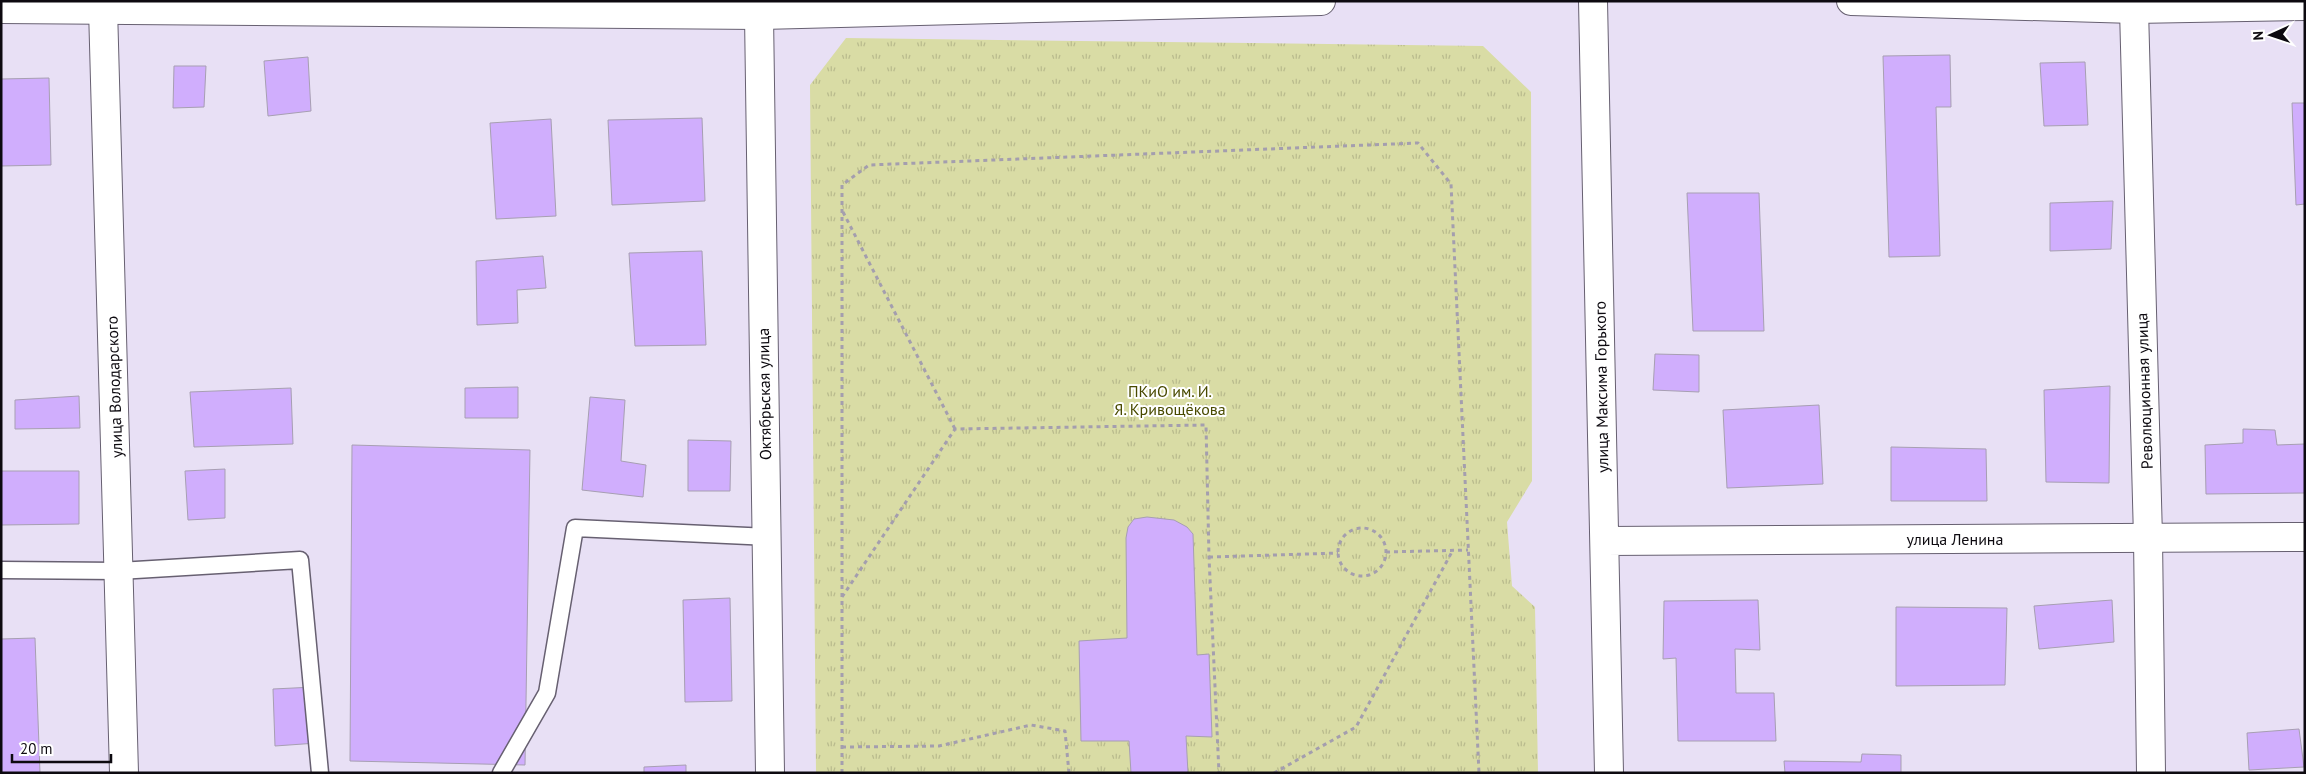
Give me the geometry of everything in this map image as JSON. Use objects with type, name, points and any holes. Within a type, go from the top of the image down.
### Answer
[{"type":"street","points":[[1,9],[103,5],[758,8],[1321,1]]},
{"type":"street","name":"улица Максима Горького","points":[[1593,1],[1609,773]]},
{"type":"street","points":[[1851,1],[2134,8],[2305,6]]},
{"type":"street","name":"улица Володарского","points":[[103,5],[124,773]]},
{"type":"street","name":"Октябрьская улица","points":[[758,8],[770,773]]},
{"type":"street","name":"Революционная улица","points":[[2134,8],[2148,538],[2152,773]]},
{"type":"street","name":"улица Ленина","points":[[1604,541],[2305,537]]},
{"type":"lane","points":[[501,773],[547,693],[575,528],[766,538]]},
{"type":"lane","points":[[1,570],[119,571],[300,560],[320,773]]},
{"type":"path","points":[[842,773],[842,185],[869,165],[1418,143],[1451,184],[1479,773]]},
{"type":"path","points":[[842,210],[955,429]]},
{"type":"path","points":[[955,429],[1206,425],[1209,556],[1219,773]]},
{"type":"path","points":[[842,597],[955,429]]},
{"type":"path","points":[[1361,528],[1371,530],[1379,535],[1384,543],[1386,552],[1383,564],[1375,573],[1363,577],[1350,574],[1341,565],[1338,553],[1340,544],[1345,536],[1352,530],[1361,528]]},
{"type":"path","points":[[1274,773],[1356,727],[1453,550]]},
{"type":"path","points":[[1386,552],[1468,550]]},
{"type":"path","points":[[1209,556],[1338,553]]},
{"type":"path","points":[[842,747],[939,746],[1031,725],[1065,731],[1068,773]]},
{"type":"green space","name":"ПКиО им. И. Я. Кривощёкова","points":[[846,38],[1483,46],[1531,92],[1532,481],[1507,522],[1512,586],[1535,607],[1538,773],[816,773],[810,85]]},
{"type":"building","points":[[1950,55],[1951,107],[1936,107],[1940,256],[1889,257],[1883,56]]},
{"type":"building","points":[[308,57],[311,111],[268,116],[264,61]]},
{"type":"building","points":[[2085,62],[2088,125],[2044,126],[2040,63]]},
{"type":"building","points":[[174,66],[206,66],[204,107],[173,108]]},
{"type":"building","points":[[49,78],[51,165],[1,166],[1,79]]},
{"type":"building","points":[[2292,103],[2305,103],[2305,204],[2296,205]]},
{"type":"building","points":[[702,118],[705,201],[612,205],[608,120]]},
{"type":"building","points":[[551,119],[556,216],[496,219],[490,123]]},
{"type":"building","points":[[1687,193],[1759,193],[1764,331],[1693,331]]},
{"type":"building","points":[[2113,201],[2111,249],[2050,251],[2050,203]]},
{"type":"building","points":[[702,251],[706,345],[635,346],[629,253]]},
{"type":"building","points":[[543,256],[546,288],[517,290],[518,323],[477,325],[476,261]]},
{"type":"building","points":[[1655,354],[1699,355],[1699,392],[1653,390]]},
{"type":"building","points":[[2110,386],[2109,483],[2046,482],[2044,390]]},
{"type":"building","points":[[518,387],[518,418],[465,418],[465,388]]},
{"type":"building","points":[[291,388],[293,444],[194,447],[190,392]]},
{"type":"building","points":[[79,396],[80,428],[15,429],[15,400]]},
{"type":"building","points":[[590,397],[625,400],[621,461],[646,465],[643,497],[582,490]]},
{"type":"building","points":[[1819,405],[1823,484],[1727,488],[1723,410]]},
{"type":"building","points":[[2243,429],[2275,430],[2277,445],[2305,444],[2305,493],[2206,494],[2205,445],[2243,443]]},
{"type":"building","points":[[688,440],[731,441],[730,491],[688,491]]},
{"type":"building","points":[[352,445],[530,450],[525,765],[350,761]]},
{"type":"building","points":[[1891,447],[1986,449],[1987,501],[1891,501]]},
{"type":"building","points":[[225,469],[225,518],[188,520],[185,471]]},
{"type":"building","points":[[1,471],[79,471],[79,524],[1,525]]},
{"type":"building","points":[[1147,517],[1174,520],[1187,527],[1193,534],[1197,655],[1209,654],[1212,737],[1186,736],[1188,773],[1131,773],[1129,741],[1081,741],[1079,641],[1127,638],[1126,538],[1128,527],[1134,519]]},
{"type":"building","points":[[730,598],[732,701],[685,702],[683,600]]},
{"type":"building","points":[[1758,600],[1760,650],[1735,649],[1736,693],[1774,693],[1776,741],[1678,741],[1676,658],[1663,659],[1664,601]]},
{"type":"building","points":[[2112,600],[2114,642],[2039,649],[2034,606]]},
{"type":"building","points":[[1896,607],[2007,608],[2005,685],[1896,686]]},
{"type":"building","points":[[35,638],[40,773],[1,773],[1,639]]},
{"type":"building","points":[[314,687],[317,743],[275,746],[273,689]]},
{"type":"building","points":[[2299,729],[2304,767],[2249,770],[2247,733]]},
{"type":"building","points":[[1862,754],[1901,755],[1901,773],[1785,773],[1784,761],[1861,762]]},
{"type":"building","points":[[686,765],[686,773],[644,773],[644,767]]}]
